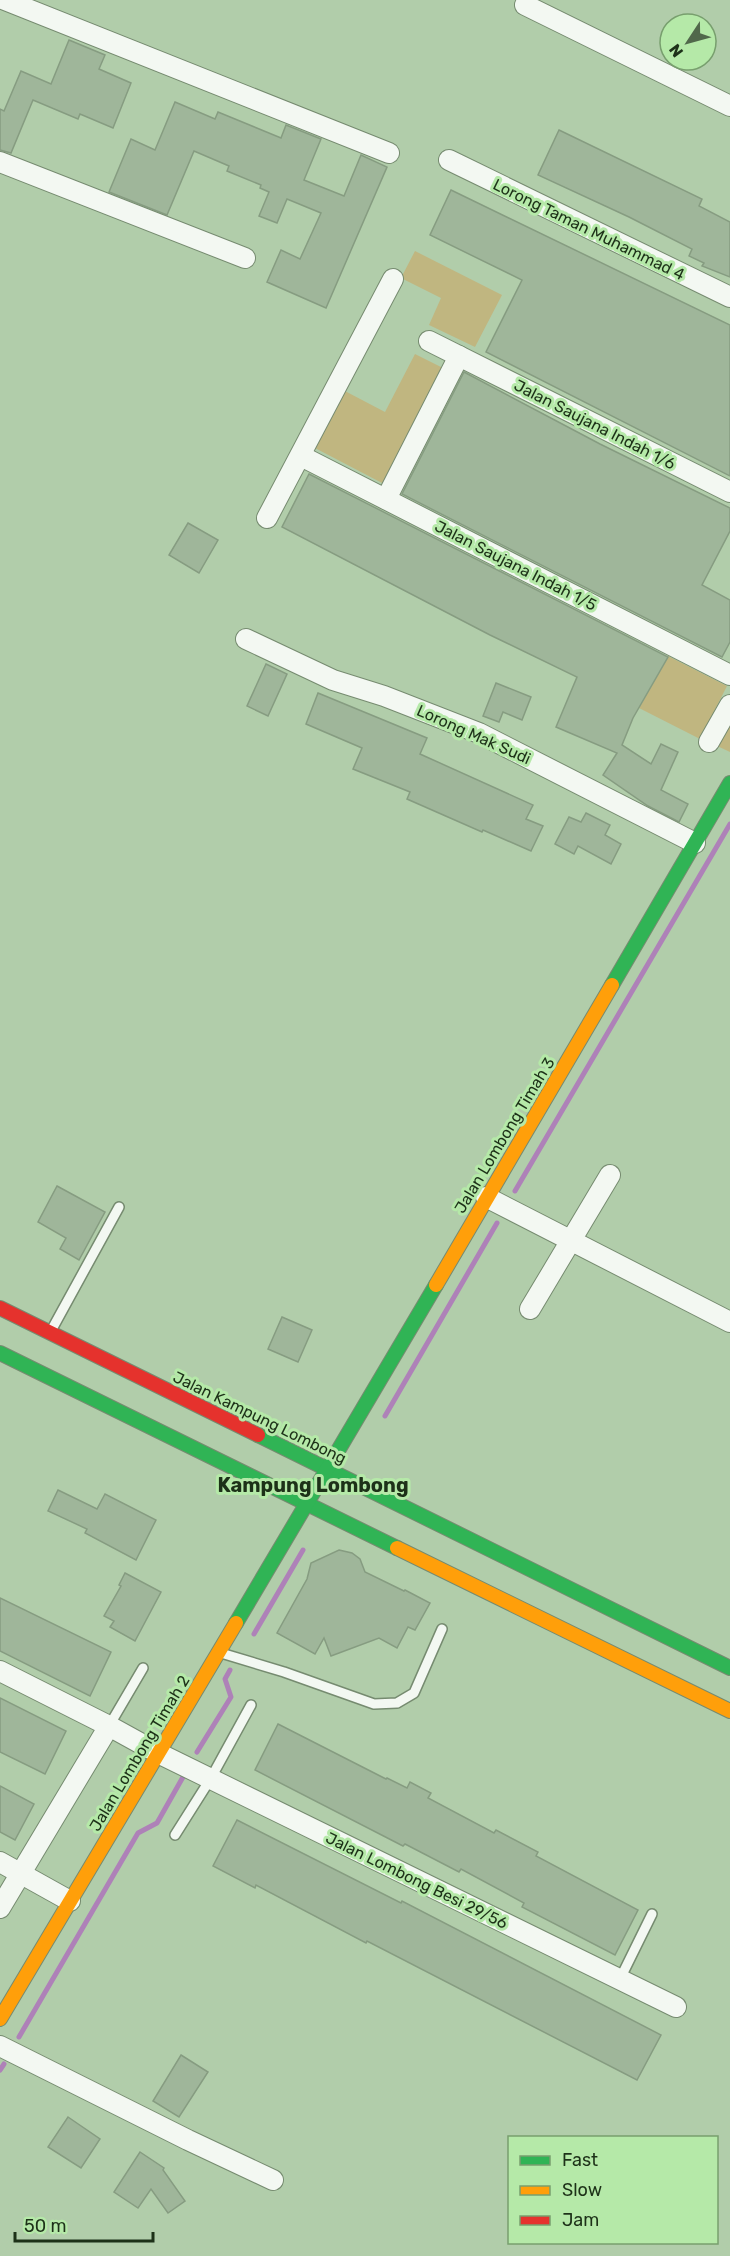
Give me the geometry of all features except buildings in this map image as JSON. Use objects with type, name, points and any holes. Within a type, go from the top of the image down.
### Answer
[{"type":"street","points":[[5,0],[389,153]]},
{"type":"street","points":[[525,5],[730,106]]},
{"type":"street","name":"Lorong Taman Muhammad 4","points":[[449,160],[730,297]]},
{"type":"street","points":[[0,162],[245,258]]},
{"type":"street","points":[[267,518],[302,456],[393,279]]},
{"type":"street","name":"Jalan Saujana Indah 1/6","points":[[429,341],[730,492]]},
{"type":"street","points":[[386,499],[459,356]]},
{"type":"street","name":"Jalan Saujana Indah 1/5","points":[[302,456],[730,675]]},
{"type":"street","name":"Lorong Mak Sudi","points":[[246,639],[333,680],[384,696],[479,733],[695,843]]},
{"type":"street","points":[[709,742],[730,705]]},
{"type":"street","name":"Jalan Lombong Timah 3","points":[[307,1504],[730,783]]},
{"type":"street","points":[[530,1309],[610,1175]]},
{"type":"street","points":[[486,1197],[730,1322]]},
{"type":"street","name":"Jalan Kampung Lombong","points":[[0,1308],[730,1668]]},
{"type":"street","points":[[0,1353],[730,1711]]},
{"type":"street","name":"Jalan Lombong Timah 2","points":[[0,2019],[307,1504]]},
{"type":"street","name":"Jalan Lombong Besi 29/56","points":[[0,1671],[158,1753],[676,2007]]},
{"type":"street","points":[[0,1908],[109,1726]]},
{"type":"street","points":[[0,1862],[70,1901]]},
{"type":"street","points":[[0,2046],[273,2180]]},
{"type":"lane","points":[[50,1333],[119,1207]]},
{"type":"lane","points":[[218,1652],[284,1672],[374,1704],[397,1703],[414,1694],[442,1629]]},
{"type":"lane","points":[[109,1726],[143,1668]]},
{"type":"lane","points":[[175,1835],[211,1778],[251,1705]]},
{"type":"lane","points":[[620,1979],[652,1914]]},
{"type":"shaded area","points":[[415,251],[502,295],[475,347],[429,325],[441,298],[401,278]]},
{"type":"shaded area","points":[[415,354],[443,368],[384,484],[313,447],[343,390],[385,412]]},
{"type":"shaded area","points":[[668,656],[727,686],[700,739],[639,708]]},
{"type":"shaded area","points":[[730,718],[730,752],[715,745]]},
{"type":"waterway","points":[[515,1191],[730,824]]},
{"type":"waterway","points":[[385,1416],[497,1223]]},
{"type":"waterway","points":[[254,1634],[303,1550]]},
{"type":"waterway","points":[[197,1752],[231,1697],[225,1679],[230,1670]]},
{"type":"waterway","points":[[19,2037],[138,1833],[157,1823],[183,1777]]},
{"type":"waterway","points":[[0,2070],[4,2064]]},
{"type":"traffic: fast","points":[[612,985],[730,783]]},
{"type":"traffic: fast","points":[[236,1623],[436,1285]]},
{"type":"traffic: fast","points":[[0,1353],[397,1548]]},
{"type":"traffic: fast","points":[[258,1435],[730,1668]]},
{"type":"traffic: slow","points":[[436,1285],[612,985]]},
{"type":"traffic: slow","points":[[397,1548],[730,1711]]},
{"type":"traffic: slow","points":[[0,2019],[236,1623]]},
{"type":"traffic: jam","points":[[0,1308],[258,1435]]},
{"type":"district","name":"Kampung Lombong","points":[[313,1485]]}]
